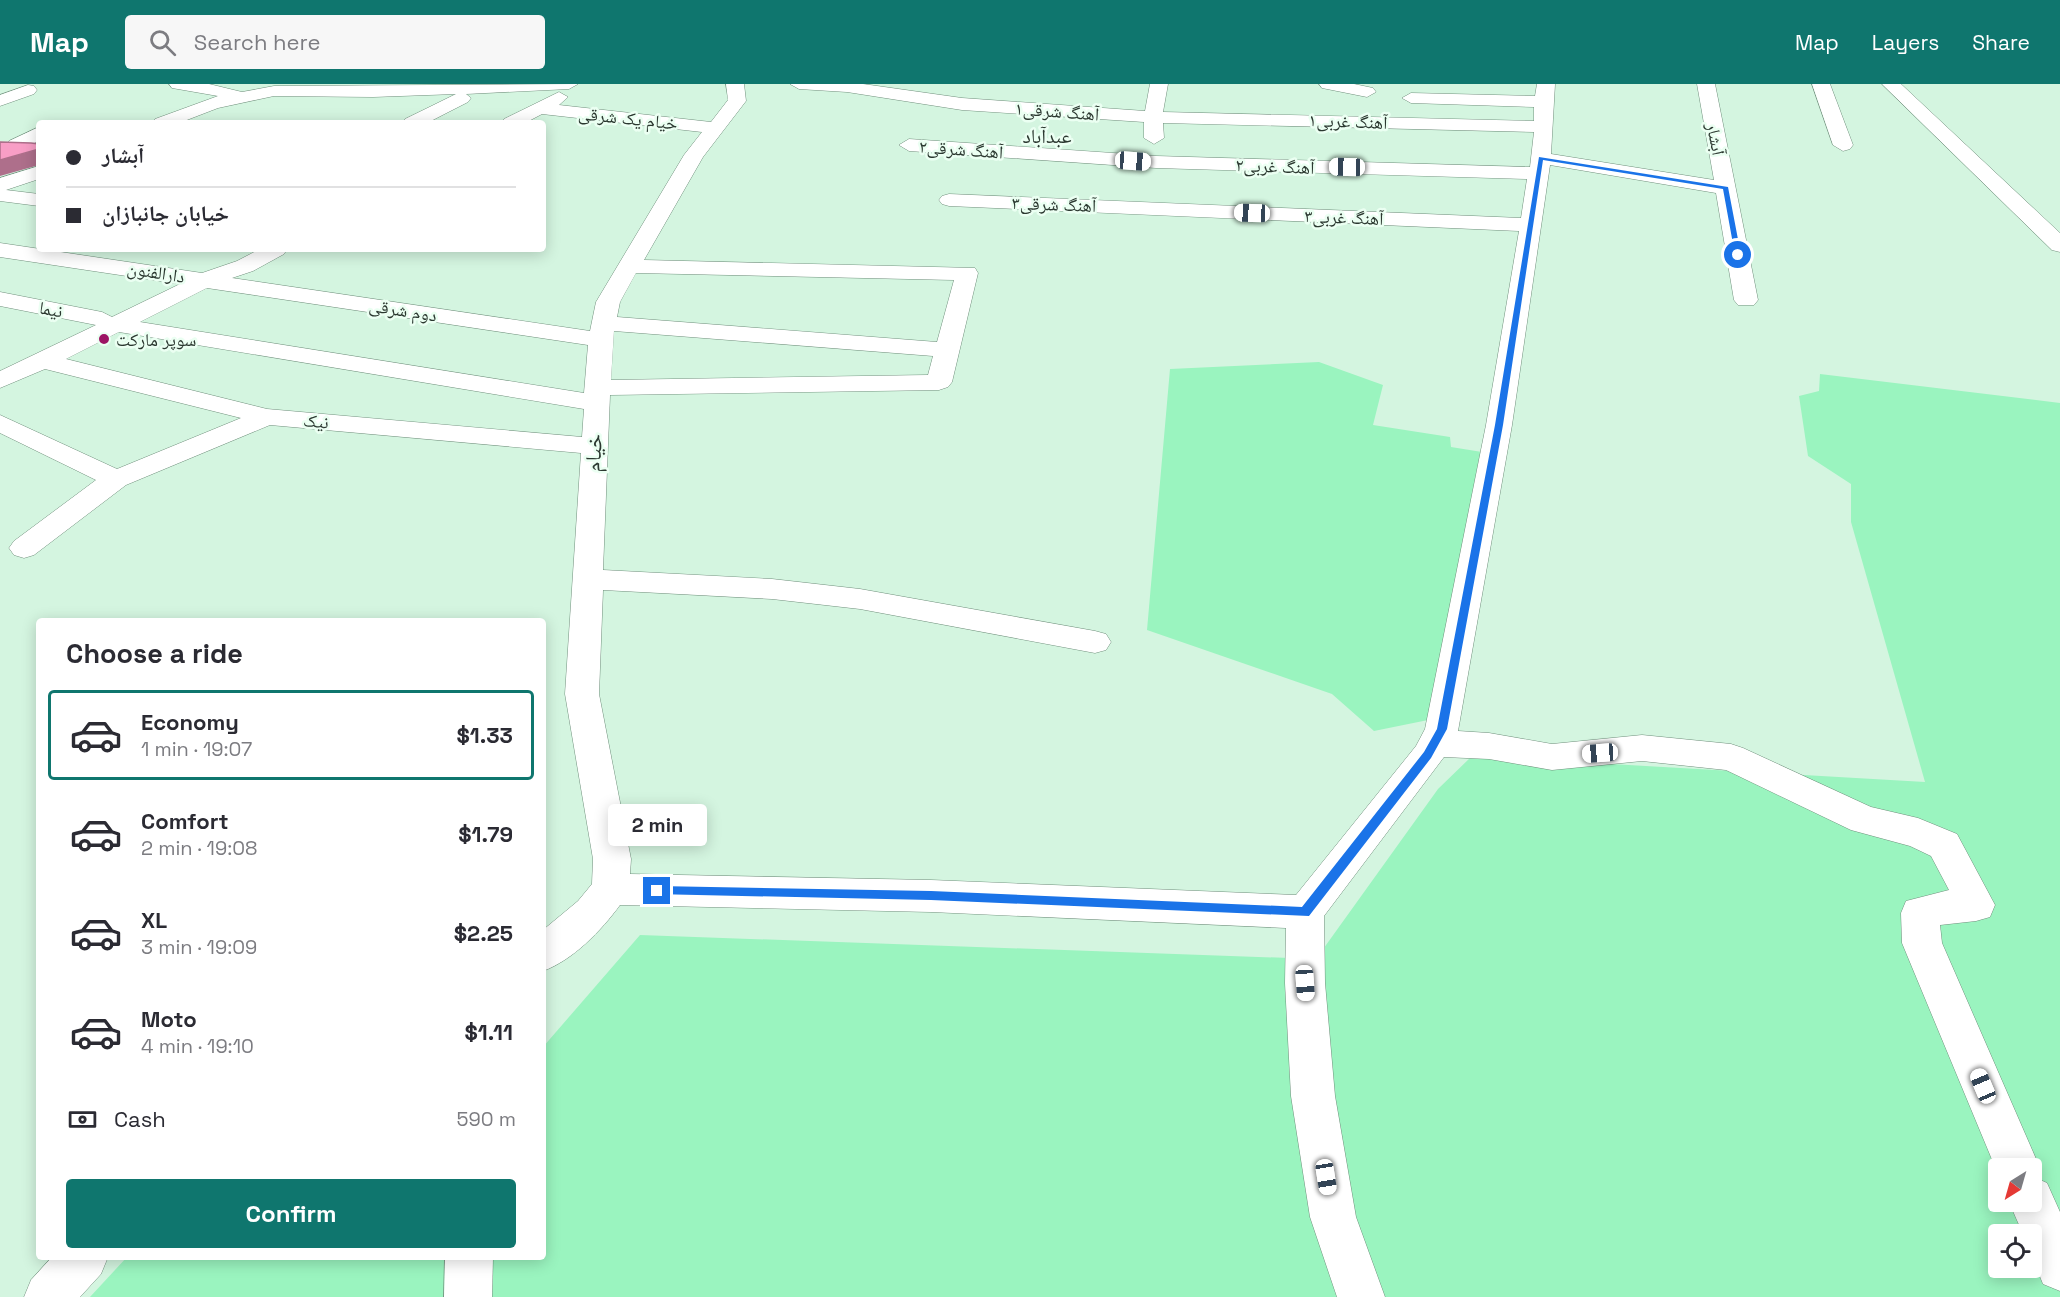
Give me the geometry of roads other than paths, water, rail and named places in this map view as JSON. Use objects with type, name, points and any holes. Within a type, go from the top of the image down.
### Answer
[{"type":"street","points":[[178,84],[243,95]]},
{"type":"street","points":[[323,91],[341,84]]},
{"type":"street","points":[[170,120],[213,103],[243,95],[274,91],[385,92],[569,84]]},
{"type":"street","points":[[517,120],[581,84]]},
{"type":"street","name":"خیام","points":[[612,874],[582,694],[586,579],[601,332],[608,302],[694,156],[737,101],[741,84]]},
{"type":"street","name":"آهنگ شرقی۱","points":[[799,84],[847,87],[962,104],[1153,117]]},
{"type":"street","points":[[1159,84],[1153,117],[1159,209]]},
{"type":"street","points":[[1328,84],[1367,92]]},
{"type":"street","name":"آبشار","points":[[1706,84],[1746,300]]},
{"type":"street","points":[[1821,84],[1843,145]]},
{"type":"street","points":[[962,104],[976,86]]},
{"type":"street","points":[[1895,89],[2060,245]]},
{"type":"street","points":[[0,101],[28,90]]},
{"type":"street","points":[[418,120],[462,98]]},
{"type":"street","points":[[1360,1297],[1333,1217],[1313,1096],[1305,983],[1305,912],[1434,743],[1442,729],[1499,425],[1540,165],[1544,104],[1411,98]]},
{"type":"street","name":"آهنگ غربی۱","points":[[1153,117],[1544,104]]},
{"type":"street","name":"خیام یک شرقی","points":[[539,108],[717,128]]},
{"type":"street","points":[[8,146],[36,135]]},
{"type":"street","name":"آهنگ شرقی۲","points":[[909,145],[1156,162]]},
{"type":"street","points":[[8,146],[36,148]]},
{"type":"street","name":"آهنگ غربی۲","points":[[1156,162],[1540,165],[1725,188]]},
{"type":"street","points":[[0,185],[36,173]]},
{"type":"street","points":[[0,195],[36,200]]},
{"type":"street","name":"آهنگ شرقی۳","points":[[949,200],[1159,209]]},
{"type":"street","name":"آهنگ غربی۳","points":[[1159,209],[1530,225]]},
{"type":"street","name":"دارالفنون","points":[[0,250],[205,280]]},
{"type":"street","points":[[0,380],[44,361],[109,322],[205,280],[245,266],[271,252]]},
{"type":"street","name":"نیما","points":[[7,283],[48,256]]},
{"type":"street","points":[[629,266],[967,273],[947,350]]},
{"type":"street","name":"دوم شرقی","points":[[205,280],[601,332],[947,350]]},
{"type":"street","name":"نیما","points":[[7,283],[109,322],[597,395],[939,382],[947,350]]},
{"type":"street","name":"نیک","points":[[44,361],[267,417],[594,446]]},
{"type":"street","points":[[24,549],[116,479],[267,417]]},
{"type":"street","points":[[0,423],[116,479]]},
{"type":"street","points":[[586,579],[772,589],[816,594],[1095,642]]},
{"type":"street","points":[[1434,743],[1489,747],[1552,757],[1642,748],[1731,757],[1864,820],[1918,833],[1944,845],[1976,905],[1950,906],[1920,912],[1922,943],[2014,1158]]},
{"type":"street","points":[[546,951],[592,913],[612,874],[704,893],[931,896],[1305,912]]},
{"type":"street","points":[[2037,1212],[2060,1267]]},
{"type":"street","points":[[48,1297],[81,1260]]},
{"type":"street","points":[[468,1297],[469,1260]]},
{"type":"place","name":"سوپر مارکت","points":[[104,339]]},
{"type":"district","name":"عبدآباد","points":[[1047,136]]}]
